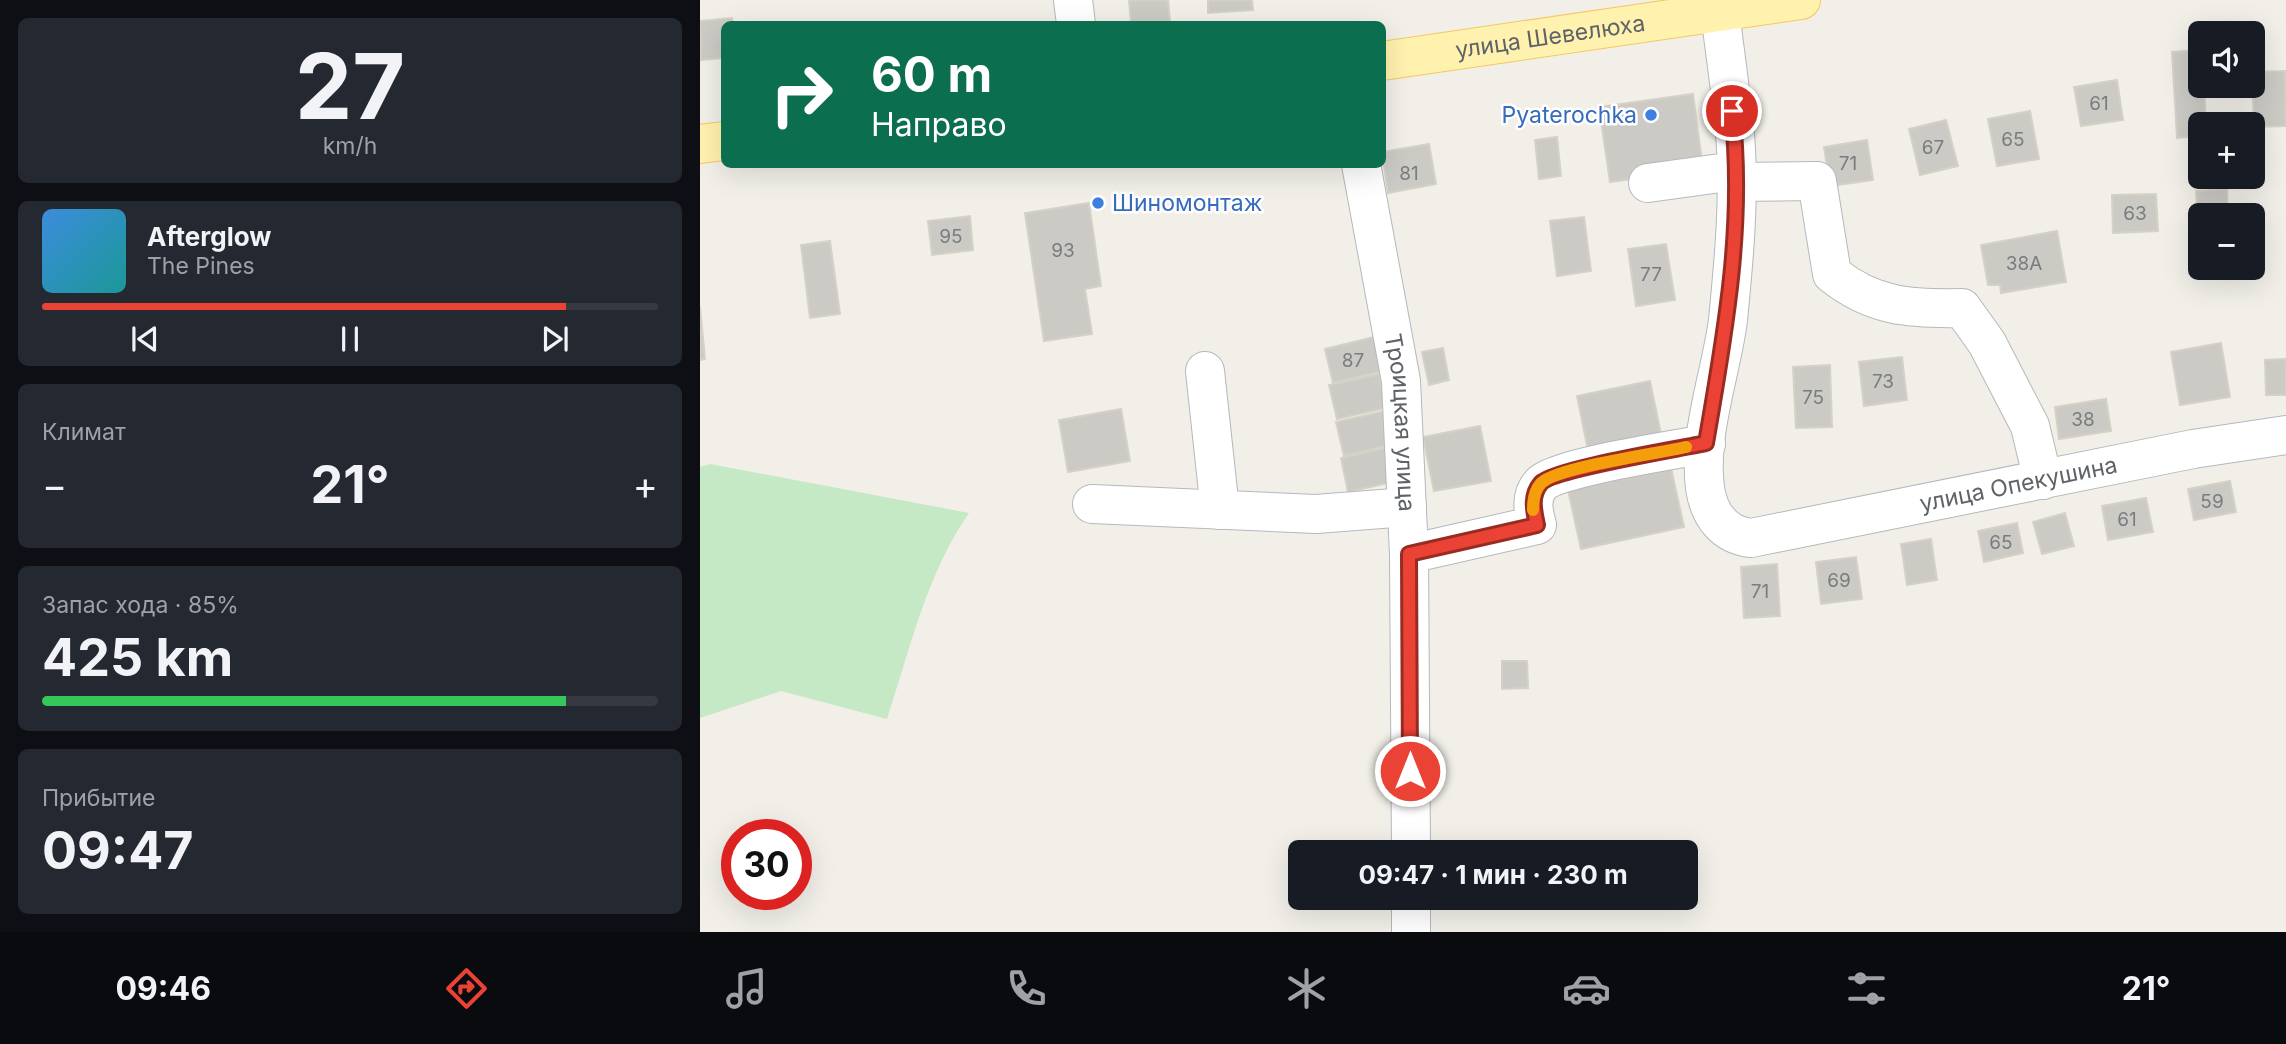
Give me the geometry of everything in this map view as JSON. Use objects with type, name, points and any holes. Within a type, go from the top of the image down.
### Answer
[{"type":"main road","name":"улица Шевелюха","points":[[1386,60],[1736,7],[1801,0]]},
{"type":"main road","points":[[700,144],[721,141]]},
{"type":"street","points":[[1073,0],[1076,21]]},
{"type":"street","points":[[1409,554],[1537,525],[1533,508],[1536,492],[1542,481],[1568,472],[1706,443],[1727,322],[1736,228],[1736,7]]},
{"type":"street","name":"Троицкая улица","points":[[1362,168],[1401,381],[1409,554],[1411,840]]},
{"type":"street","points":[[1648,183],[1735,177],[1817,181],[1832,274],[1856,293],[1896,306],[1962,308],[1987,343],[2030,426],[2043,480]]},
{"type":"street","points":[[1205,371],[1220,510]]},
{"type":"street","name":"улица Опекушина","points":[[1706,443],[1706,489],[1715,518],[1734,536],[1751,538],[2193,449],[2286,435]]},
{"type":"street","points":[[1092,504],[1316,514],[1407,507]]},
{"type":"street","points":[[1411,910],[1412,932]]},
{"type":"green space","points":[[710,464],[969,513],[954,536],[931,586],[887,719],[781,691],[700,718],[700,467]]},
{"type":"building","points":[[1129,0],[1168,0],[1170,21],[1131,21]]},
{"type":"building","points":[[1208,0],[1252,0],[1253,10],[1208,13]]},
{"type":"building","points":[[732,18],[732,21],[721,21],[721,58],[701,60],[700,21]]},
{"type":"building","points":[[2188,51],[2188,98],[2205,98],[2205,112],[2188,112],[2188,137],[2177,138],[2172,52]]},
{"type":"building","points":[[2285,71],[2286,126],[2265,127],[2265,112],[2253,112],[2253,98],[2265,98],[2265,72]]},
{"type":"building","points":[[2117,80],[2123,120],[2081,126],[2074,87]]},
{"type":"building","points":[[1693,94],[1703,169],[1610,182],[1599,107]]},
{"type":"building","points":[[2030,111],[2039,159],[1997,166],[1988,119]]},
{"type":"building","points":[[1946,120],[1958,166],[1920,175],[1909,129]]},
{"type":"building","points":[[1557,137],[1561,176],[1539,179],[1535,140]]},
{"type":"building","points":[[1867,140],[1873,180],[1830,186],[1824,147]]},
{"type":"building","points":[[1429,144],[1436,184],[1388,193],[1384,168],[1386,151]]},
{"type":"building","points":[[2227,189],[2228,203],[2197,203],[2196,191]]},
{"type":"building","points":[[2156,194],[2158,231],[2113,233],[2112,195]]},
{"type":"building","points":[[1089,203],[1101,286],[1085,289],[1092,334],[1044,341],[1025,213]]},
{"type":"building","points":[[970,216],[973,250],[932,255],[928,221]]},
{"type":"building","points":[[1584,217],[1591,271],[1557,276],[1550,221]]},
{"type":"building","points":[[2057,231],[2066,282],[2001,293],[2000,285],[1988,285],[1981,245]]},
{"type":"building","points":[[830,241],[840,314],[810,318],[801,245]]},
{"type":"building","points":[[1666,244],[1675,300],[1636,306],[1628,249]]},
{"type":"building","points":[[700,307],[705,359],[700,360]]},
{"type":"building","points":[[1374,337],[1382,371],[1333,383],[1325,349]]},
{"type":"building","points":[[2221,343],[2230,397],[2180,405],[2171,352]]},
{"type":"building","points":[[1443,348],[1449,380],[1429,385],[1422,352]]},
{"type":"building","points":[[1902,357],[1907,400],[1864,406],[1859,362]]},
{"type":"building","points":[[2286,359],[2286,395],[2266,395],[2265,360]]},
{"type":"building","points":[[1830,365],[1832,427],[1796,428],[1793,367]]},
{"type":"building","points":[[1379,374],[1386,408],[1337,419],[1329,385]]},
{"type":"building","points":[[1650,381],[1661,434],[1588,450],[1577,396]]},
{"type":"building","points":[[2106,399],[2111,431],[2059,439],[2055,407]]},
{"type":"building","points":[[1121,409],[1130,461],[1068,472],[1059,420]]},
{"type":"building","points":[[1385,411],[1393,444],[1344,456],[1336,422]]},
{"type":"building","points":[[1480,426],[1491,481],[1434,491],[1423,437]]},
{"type":"building","points":[[1389,447],[1397,481],[1348,492],[1341,458]]},
{"type":"building","points":[[1671,468],[1684,527],[1581,549],[1568,490]]},
{"type":"building","points":[[2230,481],[2236,512],[2194,520],[2188,489]]},
{"type":"building","points":[[2146,498],[2153,532],[2108,540],[2102,506]]},
{"type":"building","points":[[2065,513],[2074,546],[2042,554],[2033,522]]},
{"type":"building","points":[[2017,523],[2023,553],[1984,562],[1978,531]]},
{"type":"building","points":[[1931,539],[1937,580],[1907,585],[1901,544]]},
{"type":"building","points":[[1856,557],[1862,599],[1821,604],[1816,562]]},
{"type":"building","points":[[1777,564],[1780,616],[1744,618],[1741,567]]},
{"type":"building","points":[[1502,661],[1527,661],[1528,688],[1502,689]]},
{"type":"slow traffic","points":[[1533,510],[1536,492],[1542,481],[1568,472],[1686,447]]},
{"type":"place","name":"Pyaterochka","points":[[1651,115]]},
{"type":"place","name":"Шиномонтаж","points":[[1098,203]]},
{"type":"route","points":[[1410,771],[1409,554],[1537,525],[1533,508],[1536,492],[1542,481],[1568,472],[1706,443],[1727,322],[1736,228],[1735,136],[1732,111]]}]
